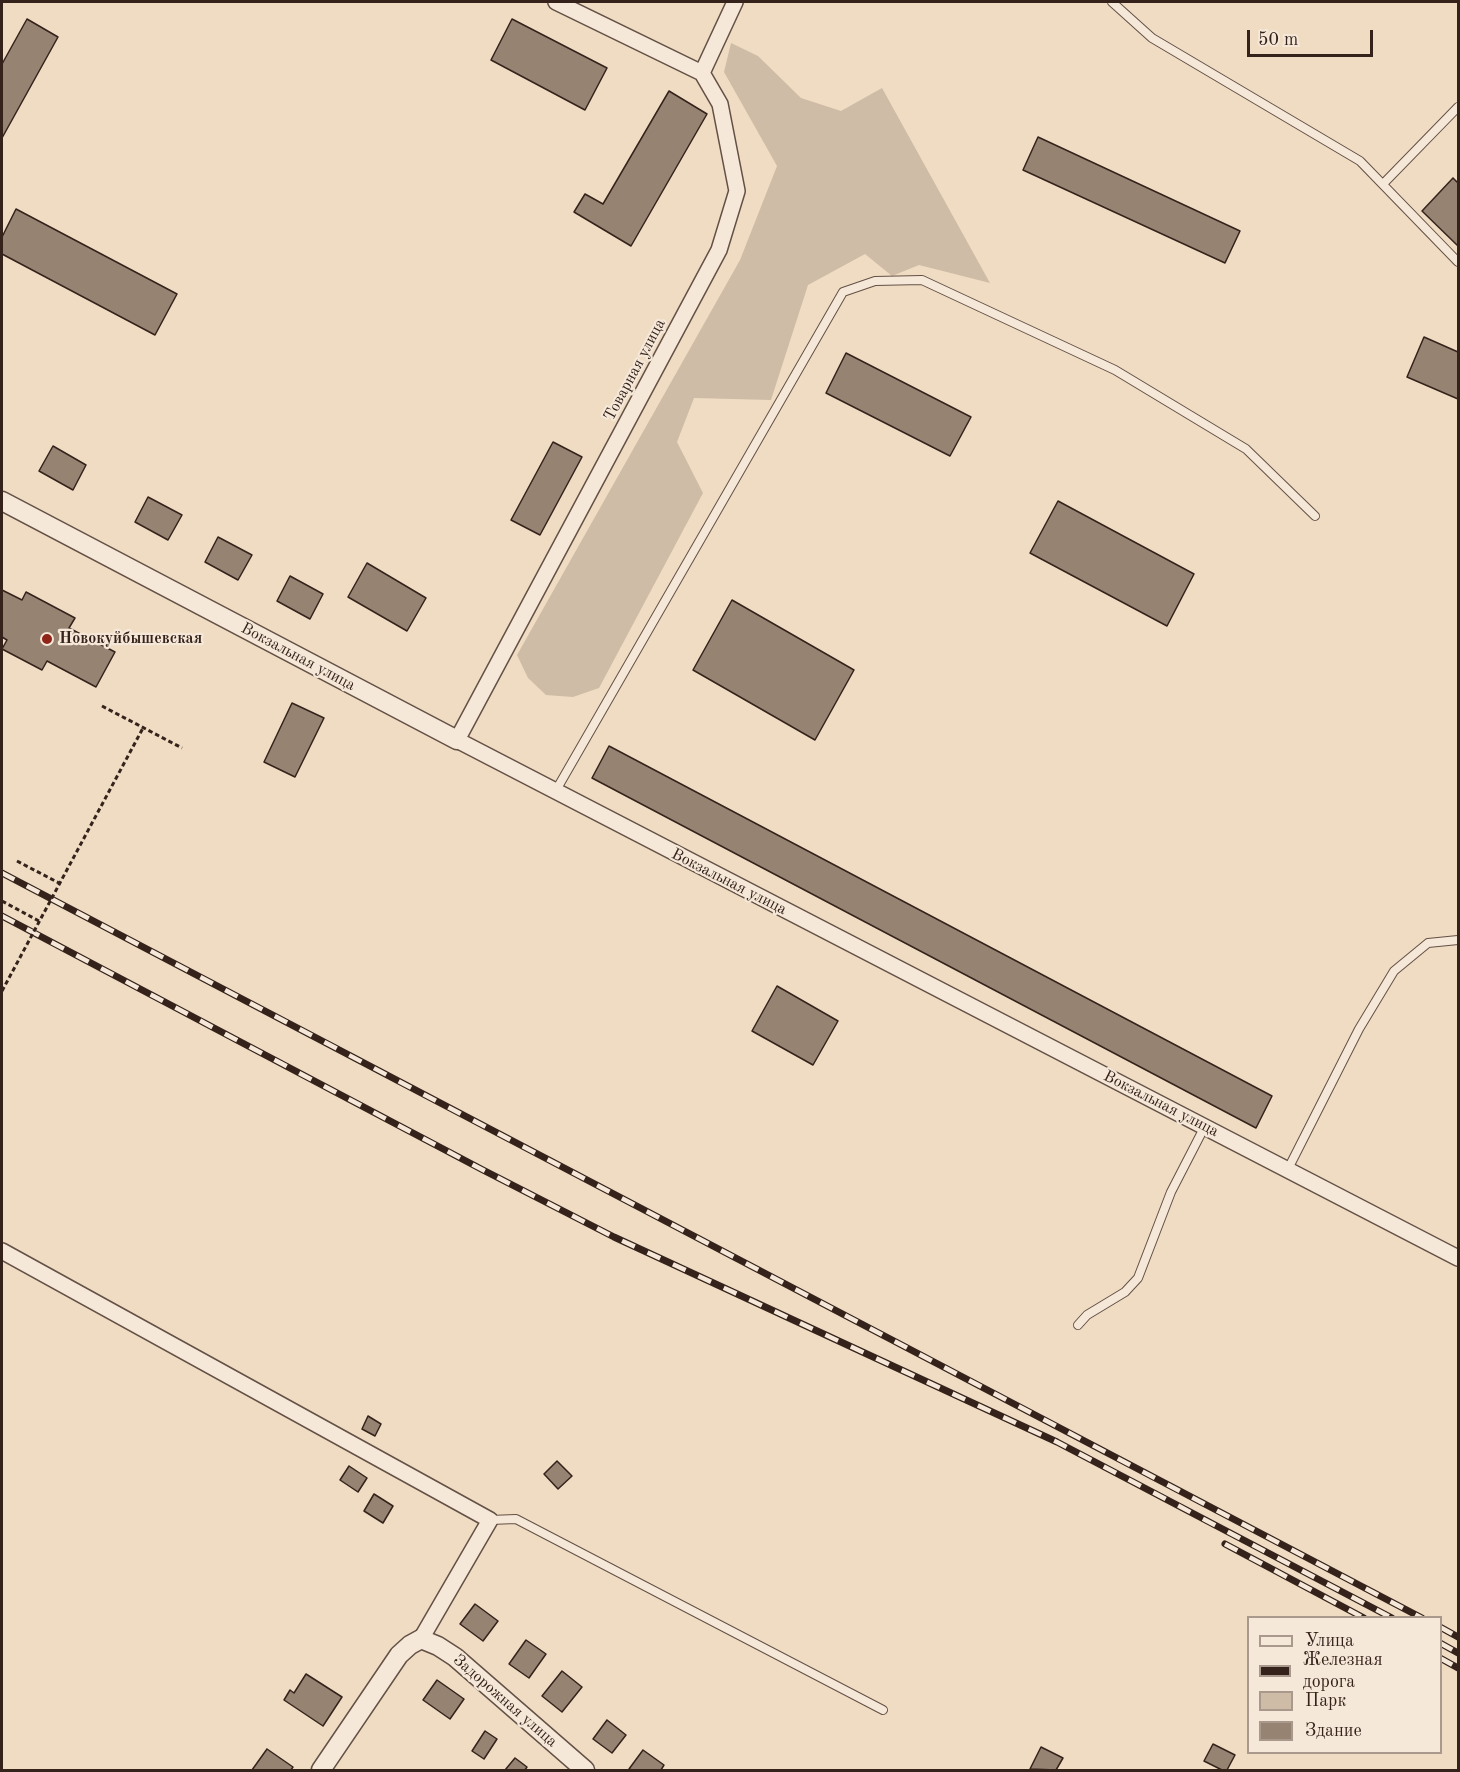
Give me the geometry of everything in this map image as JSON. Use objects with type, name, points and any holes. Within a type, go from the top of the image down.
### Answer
[{"type":"street","points":[[556,2],[702,73],[735,2]]},
{"type":"street","name":"Товарная улица","points":[[458,740],[719,250],[737,191],[720,104],[702,73]]},
{"type":"street","name":"Вокзальная улица","points":[[2,501],[555,792],[1458,1258]]},
{"type":"street","points":[[2,1251],[490,1520],[422,1639],[410,1645],[399,1655],[321,1770]]},
{"type":"street","name":"Задорожная улица","points":[[422,1639],[455,1657],[585,1770]]},
{"type":"lane","points":[[1112,2],[1152,38],[1360,161],[1458,262]]},
{"type":"lane","points":[[1383,184],[1458,107]]},
{"type":"lane","points":[[555,792],[843,292],[875,281],[922,280],[1115,370],[1246,449],[1316,516]]},
{"type":"lane","points":[[1288,1169],[1359,1029],[1394,971],[1428,943],[1458,940]]},
{"type":"lane","points":[[1078,1325],[1087,1315],[1125,1292],[1137,1278],[1171,1191],[1205,1126]]},
{"type":"lane","points":[[490,1520],[516,1519],[883,1710]]},
{"type":"path","points":[[102,706],[182,748]]},
{"type":"path","points":[[2,991],[143,728]]},
{"type":"path","points":[[17,861],[59,883]]},
{"type":"path","points":[[2,900],[39,921]]},
{"type":"green space","points":[[731,43],[758,56],[801,98],[841,111],[882,88],[990,283],[919,265],[892,276],[865,254],[808,285],[771,400],[694,398],[677,442],[703,493],[599,688],[573,697],[546,695],[528,678],[517,655],[740,260],[777,166],[724,72]]},
{"type":"building","points":[[27,19],[58,37],[2,138],[2,64]]},
{"type":"building","points":[[512,19],[607,68],[585,110],[491,60]]},
{"type":"building","points":[[669,91],[707,114],[631,246],[574,212],[585,194],[603,204]]},
{"type":"building","points":[[1038,137],[1240,231],[1225,263],[1023,170]]},
{"type":"building","points":[[1453,178],[1458,183],[1458,246],[1422,211]]},
{"type":"building","points":[[16,209],[177,294],[155,335],[2,254],[2,237]]},
{"type":"building","points":[[1424,337],[1458,352],[1458,399],[1407,377]]},
{"type":"building","points":[[846,353],[971,417],[950,456],[826,393]]},
{"type":"building","points":[[553,442],[582,457],[540,535],[511,520]]},
{"type":"building","points":[[53,446],[86,465],[73,490],[39,471]]},
{"type":"building","points":[[148,497],[182,515],[168,540],[135,522]]},
{"type":"building","points":[[1058,501],[1194,574],[1167,626],[1030,553]]},
{"type":"building","points":[[218,537],[252,555],[238,580],[205,562]]},
{"type":"building","points":[[367,563],[426,598],[407,631],[348,597]]},
{"type":"building","points":[[290,576],[323,594],[310,619],[277,601]]},
{"type":"building","name":"Новокуйбышевская","points":[[2,590],[22,600],[26,592],[75,618],[69,628],[115,652],[96,687],[47,661],[42,670],[2,649],[7,640],[2,637]]},
{"type":"building","points":[[732,600],[854,670],[815,740],[693,670]]},
{"type":"building","points":[[292,703],[324,718],[295,777],[264,762]]},
{"type":"building","points":[[609,746],[1272,1096],[1256,1128],[592,778]]},
{"type":"building","points":[[777,986],[838,1021],[813,1065],[752,1031]]},
{"type":"building","points":[[368,1416],[381,1424],[375,1436],[362,1429]]},
{"type":"building","points":[[557,1461],[572,1476],[558,1489],[544,1474]]},
{"type":"building","points":[[349,1466],[367,1478],[358,1492],[340,1480]]},
{"type":"building","points":[[374,1494],[393,1506],[383,1523],[364,1511]]},
{"type":"building","points":[[475,1604],[498,1621],[483,1641],[460,1624]]},
{"type":"building","points":[[526,1640],[546,1654],[529,1678],[509,1664]]},
{"type":"building","points":[[562,1671],[582,1687],[562,1712],[542,1696]]},
{"type":"building","points":[[306,1674],[342,1697],[323,1726],[284,1700],[290,1690],[294,1693]]},
{"type":"building","points":[[437,1680],[464,1699],[450,1719],[423,1700]]},
{"type":"building","points":[[607,1720],[626,1735],[612,1753],[593,1739]]},
{"type":"building","points":[[485,1731],[497,1739],[484,1759],[472,1751]]},
{"type":"building","points":[[1213,1744],[1235,1755],[1227,1770],[1222,1770],[1204,1761]]},
{"type":"building","points":[[1041,1747],[1063,1758],[1056,1770],[1030,1769]]},
{"type":"building","points":[[267,1749],[293,1767],[291,1770],[252,1770]]},
{"type":"building","points":[[643,1750],[664,1765],[661,1770],[629,1769]]},
{"type":"building","points":[[515,1758],[527,1767],[525,1770],[505,1770]]},
{"type":"railway","points":[[2,873],[1418,1616]]},
{"type":"railway","points":[[2,916],[614,1237],[1057,1442],[1388,1616]]},
{"type":"railway","points":[[1225,1544],[1360,1616]]},
{"type":"railway","points":[[1442,1628],[1458,1637]]},
{"type":"railway","points":[[1442,1644],[1458,1653]]},
{"type":"railway","points":[[1442,1659],[1458,1668]]},
{"type":"place","name":"Новокуйбышевская","points":[[47,639]]}]
